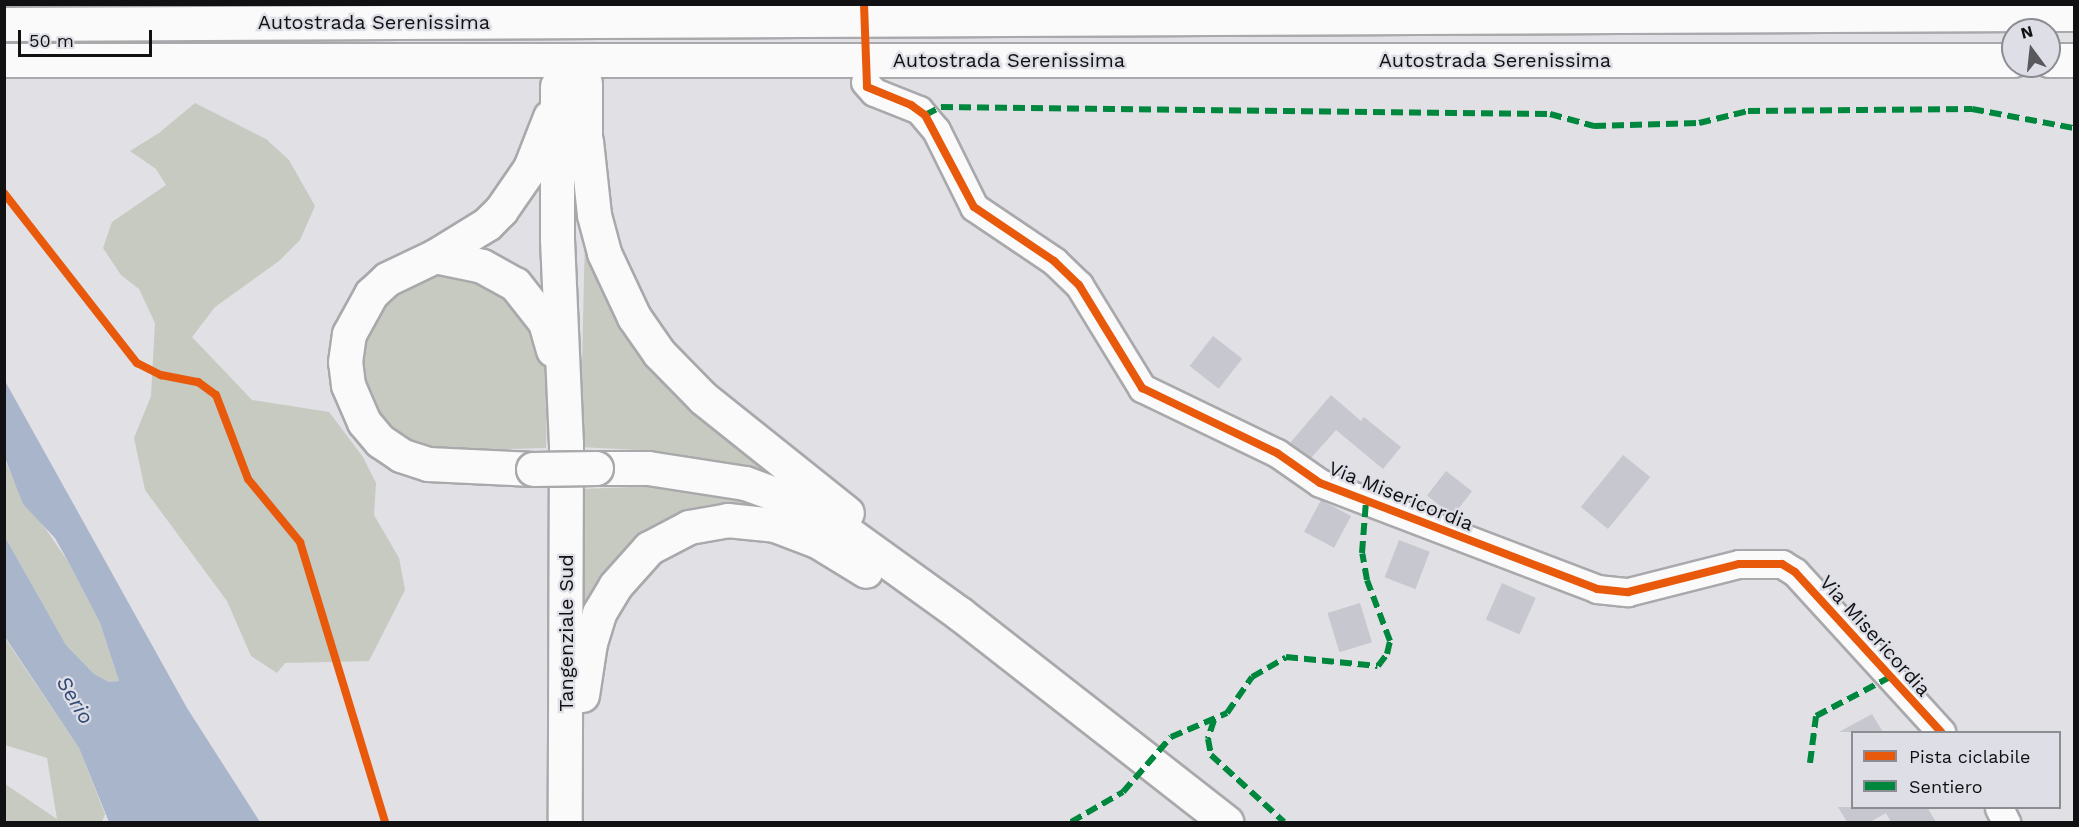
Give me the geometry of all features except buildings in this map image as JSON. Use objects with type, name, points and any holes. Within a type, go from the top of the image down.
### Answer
[{"type":"highway","name":"Autostrada Serenissima","points":[[4,24],[2074,14]]},
{"type":"highway","name":"Autostrada Serenissima","points":[[4,60],[2001,60]]},
{"type":"highway","name":"Tangenziale Sud","points":[[566,444],[586,141],[571,84]]},
{"type":"highway","name":"Tangenziale Sud","points":[[565,822],[566,444],[558,239],[571,84]]},
{"type":"highway","points":[[571,84],[515,193],[487,224],[435,256],[387,279],[359,310],[349,334],[345,362],[354,405],[380,441],[401,455],[428,464],[533,469],[596,468],[698,474],[786,498],[834,523],[960,614],[1226,822]]},
{"type":"highway","points":[[586,141],[594,215],[604,253],[634,317],[660,353],[703,398],[758,445],[944,584],[960,614]]},
{"type":"highway","points":[[435,256],[491,270],[516,284],[534,302],[545,322],[553,348],[566,444]]},
{"type":"highway","points":[[575,822],[583,679],[599,613],[631,564],[670,537],[689,527],[728,520],[776,525],[844,556],[922,613],[960,614]]},
{"type":"street","name":"Via Misericordia","points":[[865,82],[874,92],[919,110],[936,130],[974,207],[1054,261],[1079,285],[1142,388],[1277,453],[1320,483],[1597,589],[1628,592],[1739,564],[1782,564],[1795,572],[1940,731]]},
{"type":"shaded area","points":[[195,103],[266,139],[289,160],[315,206],[300,240],[279,261],[215,307],[192,337],[252,400],[329,412],[363,457],[376,483],[374,515],[399,558],[405,590],[369,661],[285,663],[277,673],[251,656],[227,601],[145,490],[134,438],[151,396],[155,323],[139,289],[121,275],[103,248],[112,222],[166,185],[156,169],[130,151],[159,133]]},
{"type":"shaded area","points":[[585,237],[597,262],[790,485],[725,464],[659,455],[657,451],[580,447]]},
{"type":"shaded area","points":[[440,269],[519,296],[548,366],[546,448],[437,451],[398,439],[367,404],[358,354],[379,302]]},
{"type":"shaded area","points":[[4,458],[17,487],[69,563],[100,623],[119,681],[109,682],[94,674],[66,645],[5,537]]},
{"type":"shaded area","points":[[658,482],[764,504],[796,520],[686,520],[579,635],[581,489],[658,486]]},
{"type":"shaded area","points":[[4,637],[79,748],[105,814],[102,822],[5,822],[5,784],[57,819],[47,758],[5,745]]},
{"type":"water","name":"Serio","points":[[5,381],[187,708],[260,822],[109,822],[79,748],[5,637],[5,537],[66,645],[94,674],[109,682],[119,681],[100,623],[55,538],[23,504],[5,458]]},
{"type":"tunnel","points":[[557,86],[558,4]]},
{"type":"tunnel","points":[[585,83],[587,4]]},
{"type":"tunnel","points":[[864,4],[865,81]]},
{"type":"marked path","points":[[925,115],[941,107],[1550,114],[1594,126],[1699,123],[1748,111],[1972,109],[2074,128]]},
{"type":"marked path","points":[[1071,822],[1123,792],[1171,737],[1227,713],[1252,677],[1286,657],[1378,666],[1387,654],[1390,641],[1367,580],[1362,553],[1366,501]]},
{"type":"marked path","points":[[1810,763],[1816,716],[1890,677]]},
{"type":"marked path","points":[[1214,720],[1208,739],[1211,755],[1284,822]]},
{"type":"cycle path","points":[[864,4],[867,87],[911,105],[925,115],[974,207],[1054,261],[1079,285],[1142,388],[1277,453],[1320,483],[1597,589],[1628,592],[1739,564],[1782,564],[1795,572],[1940,731]]},
{"type":"cycle path","points":[[4,193],[137,363],[161,375],[198,382],[216,395],[248,479],[300,542],[385,822]]}]
